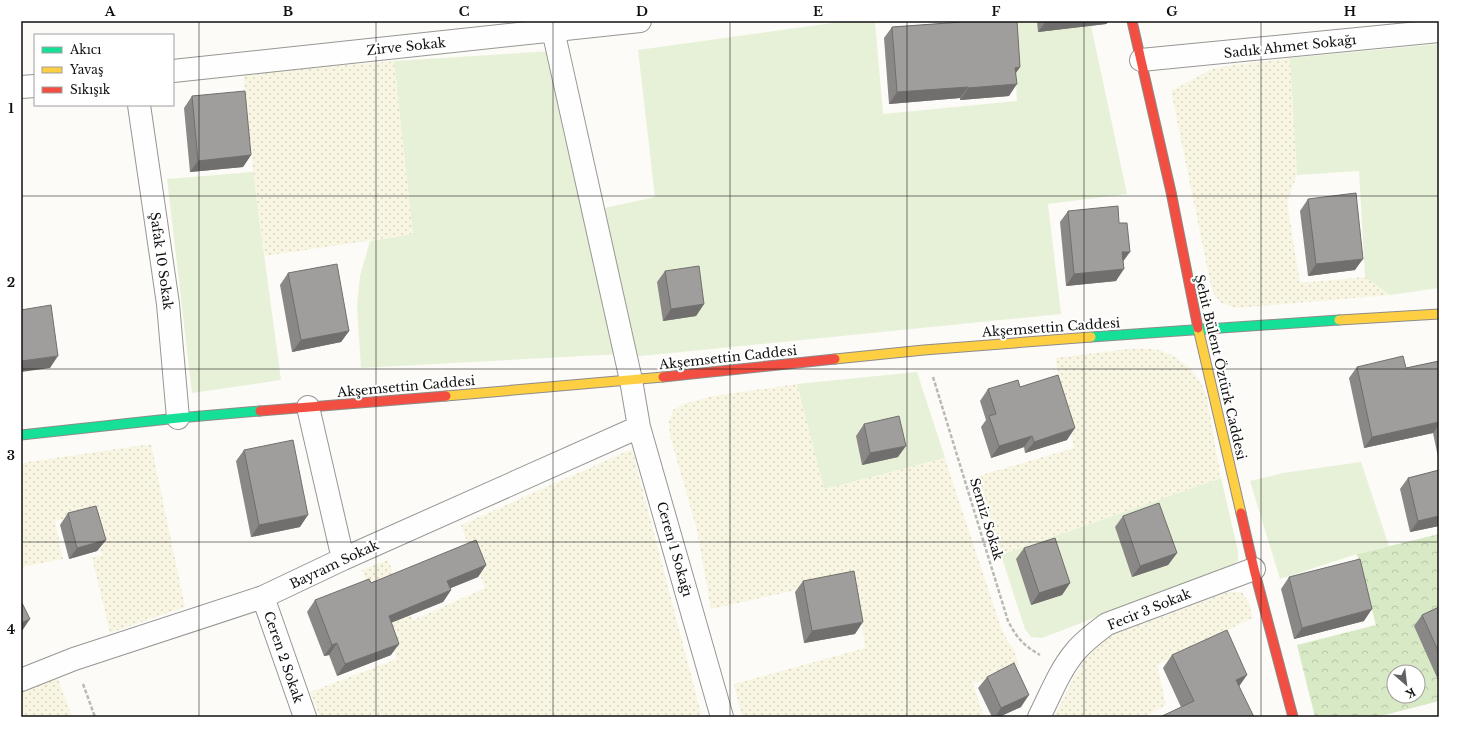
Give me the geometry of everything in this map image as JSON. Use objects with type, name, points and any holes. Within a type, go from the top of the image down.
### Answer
[{"type":"street","name":"Zirve Sokak","points":[[174,71],[640,21]]},
{"type":"street","name":"Şehit Bülent Öztürk Caddesi","points":[[1132,21],[1172,200],[1198,328],[1254,569],[1293,717]]},
{"type":"street","name":"Ceren 1 Sokağı","points":[[553,30],[631,380],[639,427],[722,717]]},
{"type":"street","name":"Sadık Ahmet Sokağı","points":[[1141,60],[1439,31]]},
{"type":"street","points":[[21,87],[34,86]]},
{"type":"street","name":"Şafak 10 Sokak","points":[[139,106],[168,304],[178,418]]},
{"type":"street","name":"Akşemsettin Caddesi","points":[[21,435],[178,418],[631,380],[924,350],[1198,328],[1439,314]]},
{"type":"street","points":[[308,407],[343,559]]},
{"type":"street","name":"Bayram Sokak","points":[[21,680],[74,659],[263,597],[343,559],[639,427]]},
{"type":"street","name":"Fecir 3 Sokak","points":[[1038,717],[1074,653],[1090,636],[1107,624],[1254,569]]},
{"type":"street","name":"Ceren 2 Sokak","points":[[263,597],[305,717]]},
{"type":"path","name":"Semiz Sokak","points":[[924,350],[1008,621],[1015,634],[1026,647],[1039,655],[1066,667]]},
{"type":"path","points":[[74,659],[95,717]]},
{"type":"shaded area","points":[[1290,58],[1297,175],[1287,202],[1300,283],[1365,277],[1390,295],[1237,308],[1221,303],[1212,291],[1171,91],[1212,69]]},
{"type":"shaded area","points":[[394,61],[413,234],[265,256],[253,172],[243,74]]},
{"type":"shaded area","points":[[1136,348],[1159,350],[1174,356],[1191,369],[1201,383],[1207,398],[1221,478],[1001,555],[978,476],[1074,448],[1055,358]]},
{"type":"shaded area","points":[[797,384],[824,489],[945,458],[1000,625],[1007,640],[1014,650],[1019,665],[973,684],[984,717],[742,717],[734,684],[865,648],[855,577],[711,609],[697,530],[670,436],[669,421],[673,410],[684,404],[713,396]]},
{"type":"shaded area","points":[[151,444],[185,607],[110,633],[92,558],[102,555],[90,512],[55,521],[63,559],[21,567],[21,463]]},
{"type":"shaded area","points":[[632,449],[702,717],[320,717],[310,692],[397,659],[362,570],[388,560],[413,620],[485,588],[461,525]]},
{"type":"shaded area","points":[[1228,592],[1242,592],[1249,603],[1252,618],[1157,665],[1166,705],[1144,717],[1054,717],[1075,676],[1089,653],[1106,637]]},
{"type":"shaded area","points":[[58,678],[72,717],[21,717],[21,693]]},
{"type":"green space","points":[[847,21],[875,21],[883,114],[1017,101],[1013,21],[1090,21],[1127,194],[1048,204],[1061,314],[631,357],[600,209],[655,197],[638,50]]},
{"type":"green space","points":[[1439,44],[1439,288],[1390,295],[1365,277],[1359,171],[1297,175],[1290,58]]},
{"type":"green space","points":[[552,51],[620,354],[361,368],[357,306],[360,276],[370,241],[413,234],[394,61]]},
{"type":"green space","points":[[253,172],[281,380],[192,393],[167,179]]},
{"type":"green space","points":[[917,372],[945,458],[824,489],[797,384]]},
{"type":"green space","points":[[1361,462],[1389,546],[1357,554],[1280,579],[1250,481],[1283,473]]},
{"type":"green space","points":[[1221,478],[1238,551],[1238,561],[1232,565],[1042,638],[1031,637],[1025,629],[1001,555]]},
{"type":"green space","points":[[1439,534],[1439,701],[1377,717],[1315,717],[1297,645],[1376,625],[1357,554]]},
{"type":"building","points":[[962,21],[1017,21],[1020,67],[1015,68],[1017,84],[897,92],[892,27]]},
{"type":"building","points":[[245,91],[251,155],[198,161],[192,96]]},
{"type":"building","points":[[1356,193],[1363,259],[1316,264],[1308,199]]},
{"type":"building","points":[[1118,206],[1119,223],[1127,223],[1130,252],[1122,252],[1124,269],[1074,274],[1068,211]]},
{"type":"building","points":[[337,264],[349,331],[301,340],[288,273]]},
{"type":"building","points":[[699,266],[704,304],[671,309],[665,271]]},
{"type":"building","points":[[51,305],[58,356],[21,361],[21,310]]},
{"type":"building","points":[[1403,356],[1406,368],[1439,361],[1439,422],[1372,437],[1357,367]]},
{"type":"building","points":[[1058,375],[1075,428],[1034,442],[1032,436],[999,446],[989,416],[996,414],[988,389],[1018,380],[1020,387]]},
{"type":"building","points":[[899,416],[906,446],[870,453],[864,424]]},
{"type":"building","points":[[293,440],[308,515],[259,525],[244,450]]},
{"type":"building","points":[[1439,470],[1439,516],[1418,521],[1408,478]]},
{"type":"building","points":[[1159,503],[1177,553],[1140,566],[1123,516]]},
{"type":"building","points":[[96,506],[106,540],[77,548],[68,513]]},
{"type":"building","points":[[1055,538],[1070,583],[1039,593],[1024,548]]},
{"type":"building","points":[[476,540],[486,565],[447,581],[451,590],[389,616],[399,644],[345,664],[337,643],[332,645],[315,600],[369,579],[371,583]]},
{"type":"building","points":[[1360,559],[1372,609],[1302,628],[1289,577]]},
{"type":"building","points":[[854,571],[863,622],[812,631],[803,581]]},
{"type":"building","points":[[21,601],[30,619],[21,623]]},
{"type":"building","points":[[1439,607],[1439,653],[1422,615]]},
{"type":"building","points":[[1227,630],[1247,675],[1236,680],[1254,717],[1160,717],[1194,701],[1172,655]]},
{"type":"building","points":[[1014,663],[1029,695],[1001,708],[987,677]]},
{"type":"traffic: fast","points":[[1091,337],[1339,320]]},
{"type":"traffic: fast","points":[[21,435],[178,418],[260,411]]},
{"type":"traffic: slow","points":[[1339,320],[1439,314]]},
{"type":"traffic: slow","points":[[1198,328],[1241,513]]},
{"type":"traffic: slow","points":[[835,359],[924,350],[1091,337]]},
{"type":"traffic: slow","points":[[446,396],[663,377]]},
{"type":"traffic: jam","points":[[1132,21],[1171,192],[1198,328]]},
{"type":"traffic: jam","points":[[663,377],[835,359]]},
{"type":"traffic: jam","points":[[260,411],[446,396]]},
{"type":"traffic: jam","points":[[1241,513],[1254,569],[1293,717]]}]
